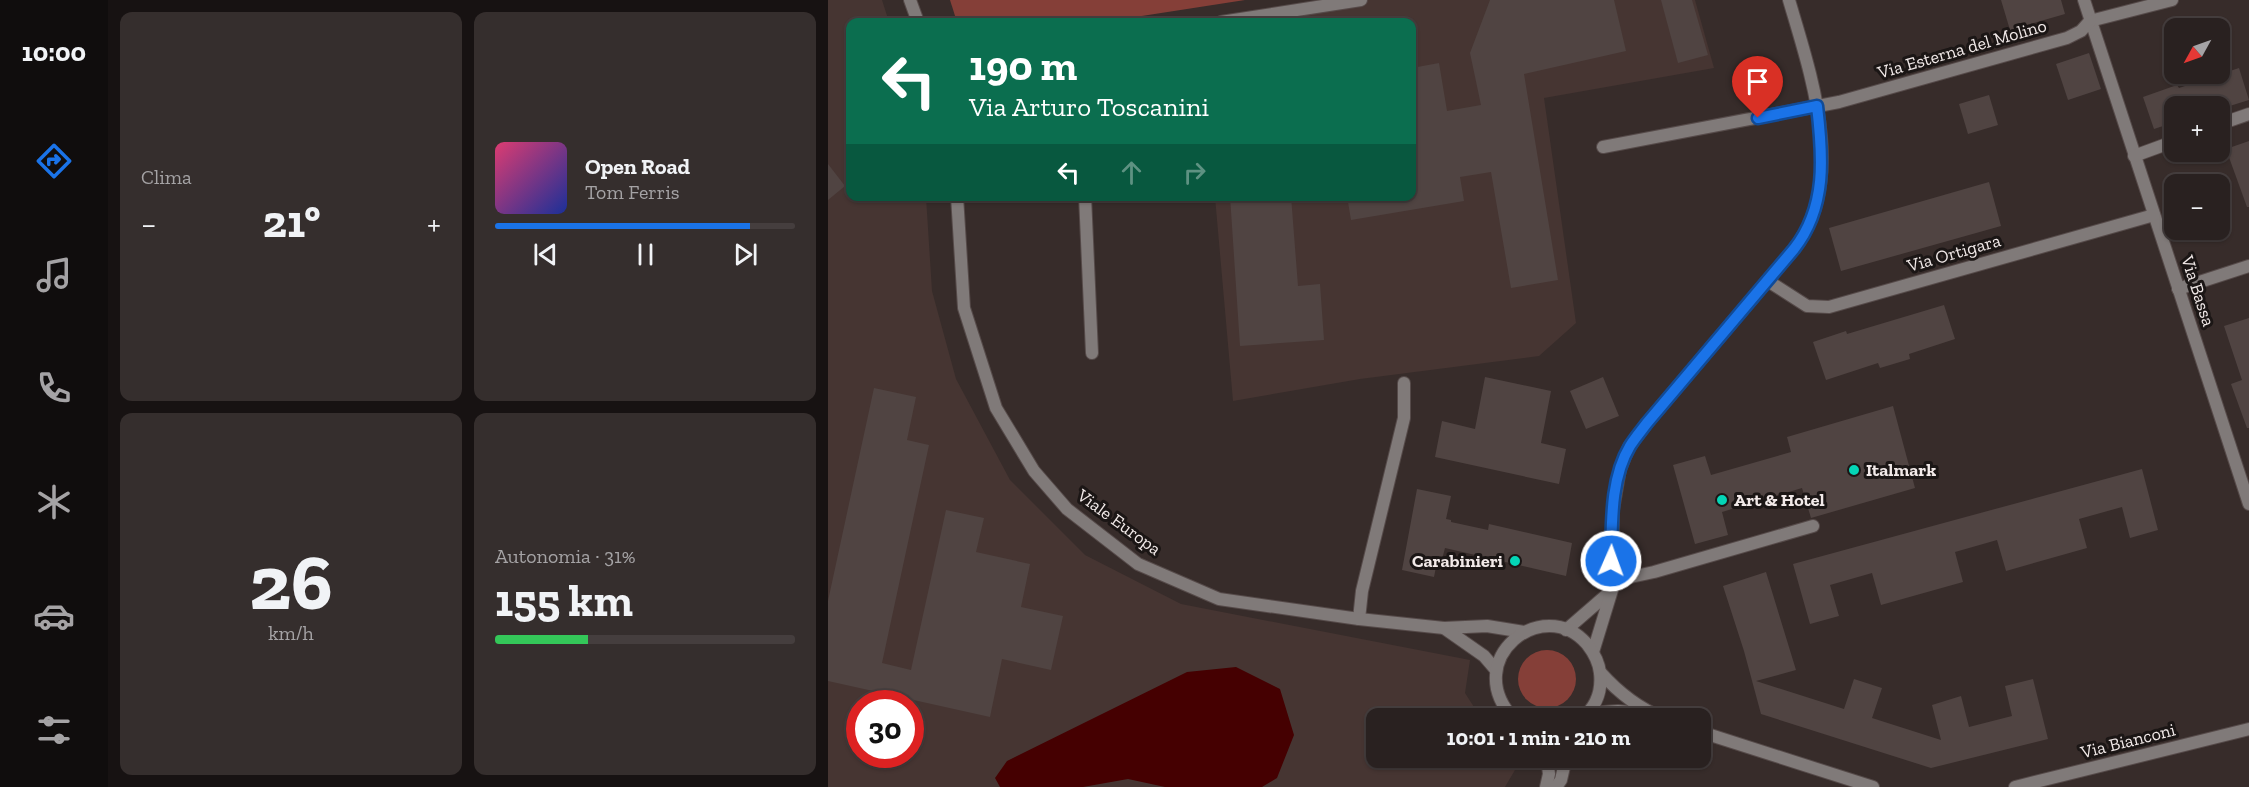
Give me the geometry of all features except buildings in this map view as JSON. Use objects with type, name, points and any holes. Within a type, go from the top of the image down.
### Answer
[{"type":"street","points":[[910,0],[917,18]]},
{"type":"street","points":[[1246,18],[1361,0]]},
{"type":"street","points":[[1593,652],[1612,585],[1613,510],[1620,469],[1629,447],[1799,244],[1818,205],[1821,181],[1821,140],[1817,106],[1789,0]]},
{"type":"street","points":[[2084,0],[2090,21],[2172,0]]},
{"type":"street","name":"Via Esterna del Molino","points":[[1603,147],[1817,106],[2067,38],[2081,31],[2090,21]]},
{"type":"street","name":"Via Bassa","points":[[2090,21],[2249,504]]},
{"type":"street","points":[[2230,121],[2249,114]]},
{"type":"street","points":[[2134,156],[2164,145]]},
{"type":"street","name":"Viale Europa","points":[[957,201],[964,309],[996,408],[1034,471],[1067,509],[1138,564],[1219,599],[1359,619],[1443,628],[1487,626],[1524,632]]},
{"type":"street","points":[[1085,201],[1092,354]]},
{"type":"street","name":"Via Ortigara","points":[[1768,281],[1807,306],[1829,307],[2154,215]]},
{"type":"street","points":[[2178,289],[2249,266]]},
{"type":"street","points":[[1359,619],[1362,591],[1404,418],[1404,383]]},
{"type":"street","points":[[1566,630],[1612,585],[1814,526]]},
{"type":"street","points":[[1504,708],[1498,696],[1496,670],[1501,655],[1511,642],[1524,632],[1538,627],[1552,626],[1566,630],[1582,639],[1593,652],[1600,672],[1600,687],[1590,708]]},
{"type":"street","name":"Viale Europa","points":[[1443,628],[1484,656],[1496,670]]},
{"type":"street","points":[[1600,672],[1613,686],[1646,708]]},
{"type":"street","name":"Via Bianconi","points":[[2015,787],[2249,729]]},
{"type":"street","points":[[1711,735],[1873,787]]},
{"type":"street","points":[[1546,787],[1548,768]]},
{"type":"street","points":[[1556,787],[1561,780],[1564,768]]},
{"type":"shaded area","points":[[828,0],[882,0],[888,18],[846,18],[846,201],[926,201],[932,291],[956,379],[1010,480],[1085,555],[1181,604],[1470,660],[1465,693],[1475,708],[1366,708],[1366,768],[1516,768],[1505,787],[828,787]]},
{"type":"shaded area","points":[[950,0],[1245,0],[1129,18],[956,18]]},
{"type":"shaded area","points":[[1348,0],[1695,0],[1714,68],[1544,98],[1576,323],[1539,356],[1360,379],[1233,401],[1215,201],[1416,201],[1416,18],[1244,18]]},
{"type":"shaded area","points":[[1541,650],[1553,650],[1568,658],[1576,673],[1576,685],[1568,700],[1553,708],[1541,708],[1526,700],[1518,685],[1518,673],[1526,658]]},
{"type":"shaded area","points":[[1236,667],[1280,689],[1294,735],[1277,778],[1262,787],[1165,787],[1128,779],[1083,787],[1000,787],[995,778],[1007,761],[1187,672]]},
{"type":"place","name":"Italmark","points":[[1854,470]]},
{"type":"place","name":"Art & Hotel","points":[[1722,500]]},
{"type":"place","name":"Carabinieri","points":[[1515,561]]},
{"type":"route","points":[[1611,561],[1613,510],[1620,469],[1629,447],[1799,244],[1818,205],[1821,181],[1821,140],[1817,106],[1758,118]]}]
